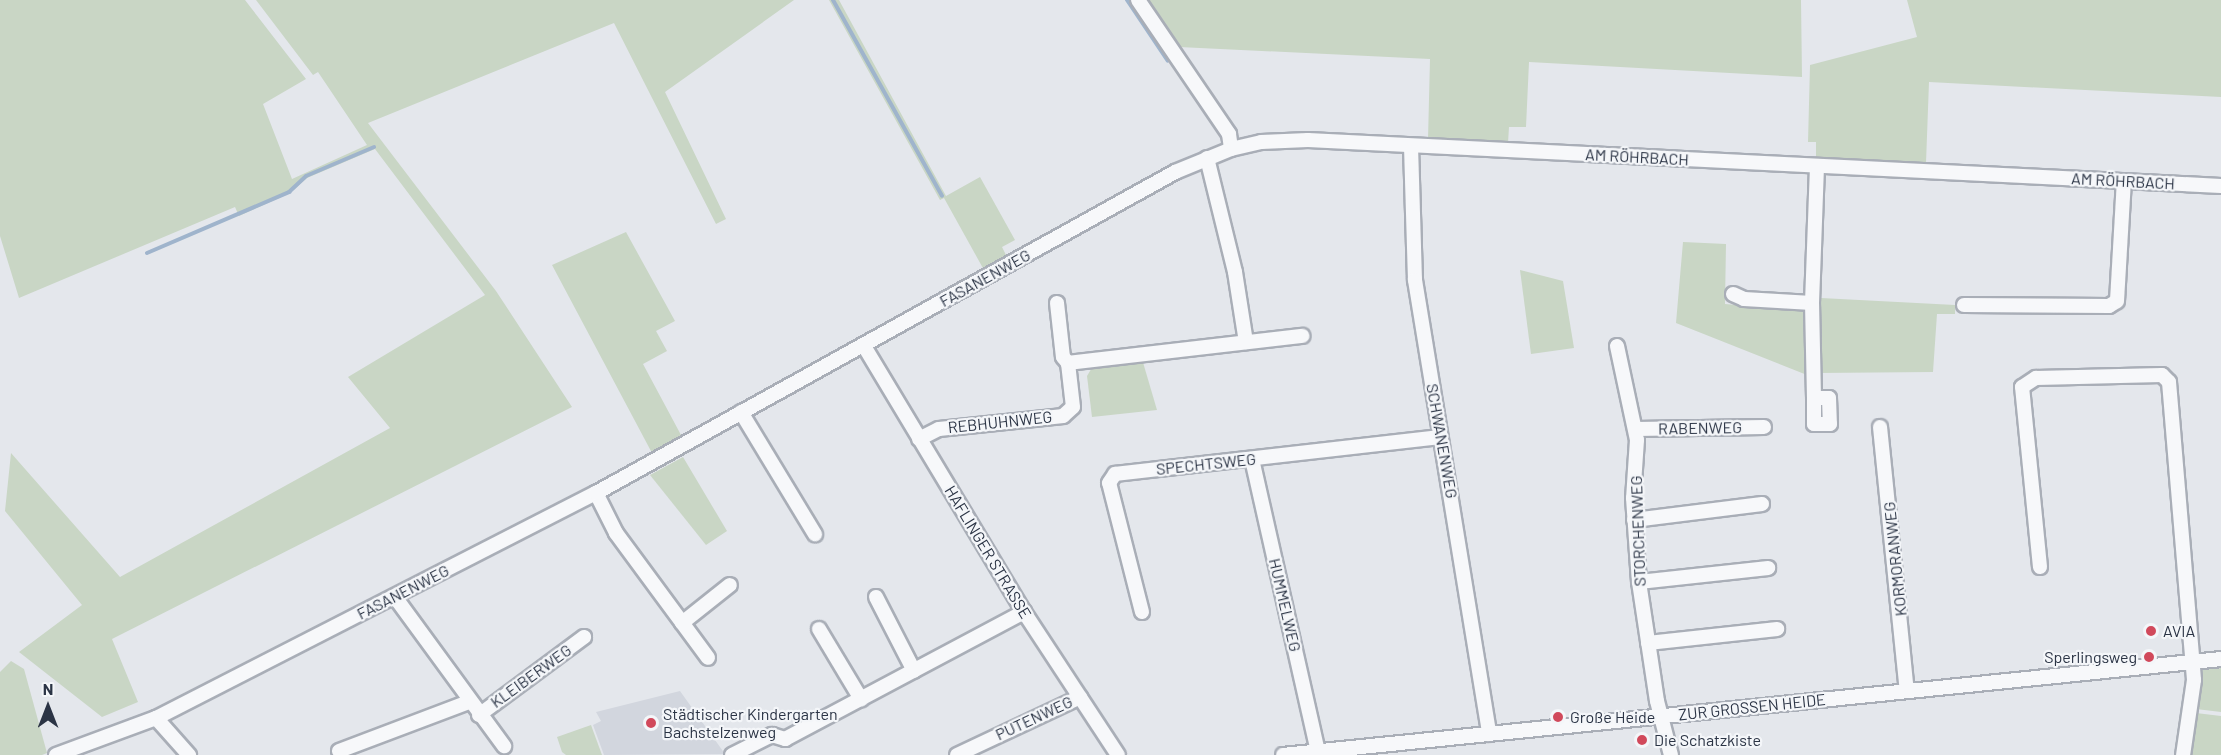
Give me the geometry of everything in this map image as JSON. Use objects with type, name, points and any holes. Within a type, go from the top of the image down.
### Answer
[{"type":"street","points":[[1137,0],[1229,134],[1231,149]]},
{"type":"street","name":"AM RÖHRBACH","points":[[1231,149],[1261,142],[1308,140],[2221,186]]},
{"type":"street","name":"SCHWANENWEG","points":[[1411,146],[1415,280],[1489,734]]},
{"type":"street","name":"FASANENWEG","points":[[56,755],[156,718],[395,597],[596,493],[1208,158],[1231,149]]},
{"type":"street","points":[[1208,158],[1235,272],[1246,342]]},
{"type":"street","points":[[1814,398],[1812,303],[1817,166]]},
{"type":"street","points":[[1964,304],[2109,306],[2117,301],[2124,182]]},
{"type":"street","points":[[1733,294],[1744,299],[1812,303]]},
{"type":"street","name":"REBHUHNWEG","points":[[919,439],[939,429],[1063,416],[1073,406],[1068,363],[1063,357],[1057,303]]},
{"type":"street","points":[[1068,363],[1302,336]]},
{"type":"street","name":"STORCHENWEG","points":[[1617,345],[1636,429],[1634,520],[1647,643],[1671,755]]},
{"type":"street","name":"HAFLINGER STRASSE","points":[[864,346],[1024,612],[1118,755]]},
{"type":"street","points":[[2040,567],[2022,387],[2036,378],[2162,375],[2169,382],[2194,680],[2183,755]]},
{"type":"street","points":[[741,412],[815,534]]},
{"type":"street","name":"RABENWEG","points":[[1636,429],[1764,427]]},
{"type":"street","name":"KORMORANWEG","points":[[1880,427],[1907,691]]},
{"type":"street","name":"SPECHTSWEG","points":[[1142,612],[1109,483],[1115,474],[1440,437]]},
{"type":"street","name":"HUMMELWEG","points":[[1252,459],[1318,751]]},
{"type":"street","points":[[596,493],[616,533],[708,658]]},
{"type":"street","points":[[1634,520],[1762,504]]},
{"type":"street","points":[[1639,582],[1768,568]]},
{"type":"street","points":[[682,623],[730,585]]},
{"type":"street","name":"KLEIBERWEG","points":[[395,597],[469,702],[504,746]]},
{"type":"street","points":[[876,597],[914,672]]},
{"type":"street","points":[[732,755],[772,735],[785,739],[1024,612]]},
{"type":"street","points":[[819,629],[861,699]]},
{"type":"street","points":[[1647,643],[1777,629]]},
{"type":"street","name":"KLEIBERWEG","points":[[479,715],[584,637]]},
{"type":"street","name":"ZUR GROSSEN HEIDE","points":[[1283,755],[1318,751],[1410,749],[1489,734],[2221,659]]},
{"type":"street","name":"PUTENWEG","points":[[957,755],[1080,697]]},
{"type":"street","name":"KLEIBERWEG","points":[[339,751],[469,702]]},
{"type":"street","points":[[156,718],[189,755]]},
{"type":"shaded area","name":"Städtischer Kindergarten Bachstelzenweg","points":[[680,691],[725,754],[604,755],[593,725],[601,721],[596,712]]},
{"type":"green space","points":[[0,0],[245,0],[306,79],[263,104],[292,179],[367,145],[318,72],[313,75],[256,0],[794,0],[665,92],[726,219],[716,224],[614,23],[368,123],[496,291],[572,407],[112,639],[138,702],[102,717],[19,652],[82,605],[5,511],[11,453],[120,577],[390,428],[348,377],[485,295],[375,149],[307,178],[290,193],[239,216],[235,207],[19,298],[0,236]]},
{"type":"green space","points":[[829,0],[839,0],[946,196],[980,177],[1015,240],[1002,247],[1007,257],[984,270],[944,198],[940,200]]},
{"type":"green space","points":[[1146,0],[1801,0],[1802,77],[1529,62],[1526,127],[1509,127],[1508,143],[1428,139],[1430,59],[1179,47]]},
{"type":"green space","points":[[1907,0],[2221,0],[2221,97],[1929,82],[1926,163],[1816,157],[1816,142],[1808,142],[1810,65],[1917,37]]},
{"type":"green space","points":[[626,232],[675,321],[656,331],[667,351],[643,364],[681,435],[652,453],[552,265]]},
{"type":"green space","points":[[1683,242],[1726,244],[1725,304],[1805,311],[1807,375],[1676,323]]},
{"type":"green space","points":[[1520,270],[1563,281],[1574,348],[1531,354]]},
{"type":"green space","points":[[1817,293],[1821,298],[1955,305],[1955,314],[1937,314],[1933,372],[1817,373]]},
{"type":"green space","points":[[1142,359],[1157,410],[1092,417],[1087,376],[1093,366]]},
{"type":"green space","points":[[683,457],[727,531],[706,545],[650,475]]},
{"type":"green space","points":[[11,661],[24,669],[47,753],[42,755],[0,755],[0,672]]},
{"type":"green space","points":[[2221,668],[2221,712],[2196,709],[2201,670]]},
{"type":"green space","points":[[2196,713],[2221,716],[2221,755],[2191,755]]},
{"type":"green space","points":[[591,725],[602,755],[566,755],[562,752],[557,737]]},
{"type":"waterway","points":[[833,0],[942,196]]},
{"type":"waterway","points":[[1127,0],[1168,61]]},
{"type":"waterway","points":[[147,253],[289,192],[306,176],[374,147]]},
{"type":"place","name":"AVIA","points":[[2151,631]]},
{"type":"place","name":"Sperlingsweg","points":[[2149,657]]},
{"type":"place","name":"Große Heide","points":[[1558,717]]},
{"type":"place","name":"Städtischer Kindergarten Bachstelzenweg","points":[[651,723]]},
{"type":"place","name":"Die Schatzkiste","points":[[1642,740]]}]
